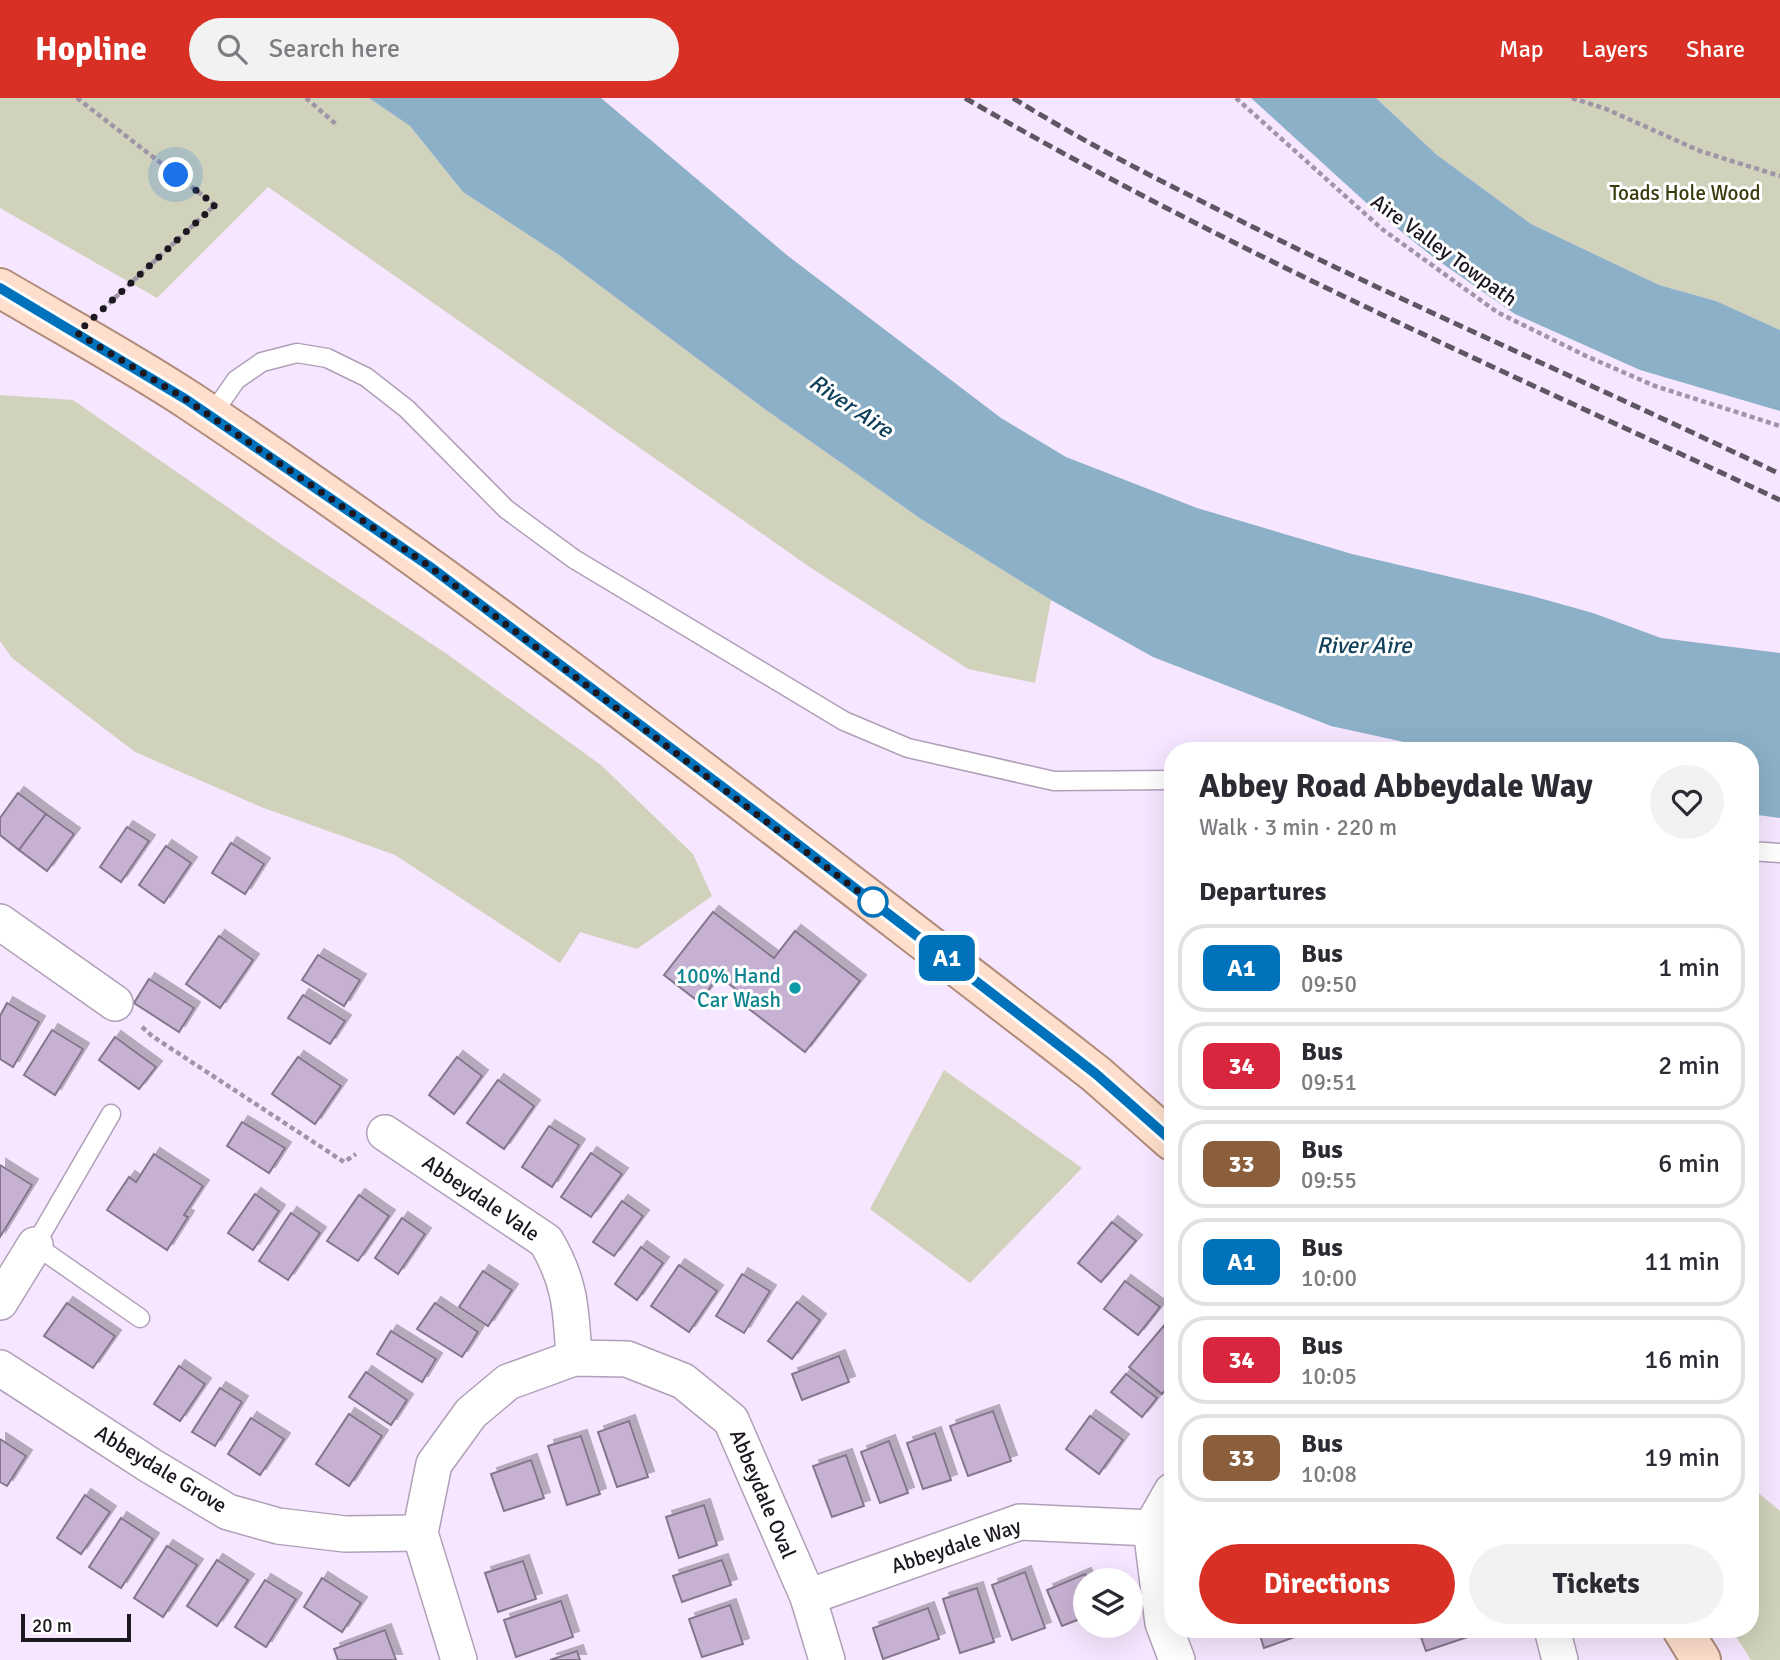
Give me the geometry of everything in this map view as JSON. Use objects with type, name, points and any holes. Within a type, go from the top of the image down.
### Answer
[{"type":"main road","points":[[0,288],[211,416],[429,566],[1078,1060],[1164,1134]]},
{"type":"main road","points":[[1688,1638],[1701,1660]]},
{"type":"street","points":[[0,922],[115,1003]]},
{"type":"street","name":"Abbeydale Vale","points":[[385,1133],[546,1241],[559,1263],[570,1295],[575,1358]]},
{"type":"street","points":[[0,1303],[35,1245]]},
{"type":"street","name":"Abbeydale Oval","points":[[459,1660],[420,1533],[433,1464],[471,1413],[508,1382],[575,1358],[627,1359],[683,1381],[731,1420],[808,1597],[827,1660]]},
{"type":"street","name":"Abbeydale Grove","points":[[0,1368],[151,1466],[228,1512],[278,1525],[345,1534],[420,1533]]},
{"type":"street","points":[[1164,1505],[1151,1528],[1164,1626]]},
{"type":"street","name":"Abbeydale Way","points":[[808,1597],[1020,1522],[1151,1528]]},
{"type":"street","points":[[1169,1638],[1177,1660]]},
{"type":"street","points":[[1554,1638],[1560,1660]]},
{"type":"lane","points":[[211,416],[236,380],[262,362],[297,353],[327,358],[366,377],[407,409],[506,509],[574,559],[844,721],[908,748],[1054,782],[1164,780]]},
{"type":"lane","points":[[1759,852],[1780,853]]},
{"type":"lane","points":[[111,1114],[35,1245],[140,1318]]},
{"type":"path","points":[[77,98],[215,205],[77,333]]},
{"type":"path","points":[[306,98],[337,125]]},
{"type":"path","name":"Aire Valley Towpath","points":[[1236,98],[1382,229],[1497,312],[1655,386],[1780,426]]},
{"type":"path","points":[[1572,98],[1606,109],[1700,151],[1780,176]]},
{"type":"path","points":[[115,1003],[152,1036],[344,1162],[385,1133]]},
{"type":"green space","points":[[0,98],[369,98],[410,126],[463,192],[559,255],[766,410],[921,519],[1051,600],[1035,683],[968,669],[811,568],[268,187],[157,298],[0,208]]},
{"type":"green space","name":"Toads Hole Wood","points":[[1376,98],[1780,98],[1780,330],[1716,301],[1659,285],[1531,224],[1437,155]]},
{"type":"green space","points":[[0,395],[73,400],[282,545],[447,654],[601,765],[693,854],[712,896],[637,949],[580,932],[560,963],[395,855],[261,807],[135,752],[12,658],[0,641]]},
{"type":"green space","points":[[944,1070],[1082,1168],[970,1283],[870,1209]]},
{"type":"green space","points":[[1759,1494],[1780,1511],[1780,1660],[1751,1660],[1737,1638],[1759,1638]]},
{"type":"water","name":"River Aire","points":[[369,98],[601,98],[788,256],[1001,418],[1066,457],[1197,508],[1352,554],[1532,596],[1593,613],[1661,638],[1780,653],[1780,818],[1759,815],[1759,742],[1404,742],[1331,726],[1153,657],[1051,600],[921,519],[766,410],[559,255],[463,192],[410,126]]},
{"type":"water","points":[[1251,98],[1376,98],[1437,155],[1531,224],[1659,285],[1716,301],[1780,330],[1780,411],[1640,370],[1515,314],[1433,257],[1372,208]]},
{"type":"building","points":[[18,793],[46,814],[19,850],[0,835],[0,818]]},
{"type":"building","points":[[46,814],[74,834],[47,871],[19,850]]},
{"type":"building","points":[[127,827],[149,841],[121,882],[100,867]]},
{"type":"building","points":[[231,843],[264,864],[245,894],[212,873]]},
{"type":"building","points":[[166,846],[191,863],[164,903],[139,885]]},
{"type":"building","name":"100% Hand Car Wash","points":[[713,912],[774,958],[795,931],[860,981],[805,1052],[740,1002],[744,996],[719,976],[699,1002],[664,975]]},
{"type":"building","points":[[219,936],[253,960],[220,1008],[186,984]]},
{"type":"building","points":[[318,955],[360,980],[344,1006],[302,980]]},
{"type":"building","points":[[149,979],[194,1008],[179,1032],[134,1003]]},
{"type":"building","points":[[303,995],[345,1021],[330,1044],[288,1018]]},
{"type":"building","points":[[7,1003],[39,1022],[13,1067],[0,1059],[0,1016]]},
{"type":"building","points":[[52,1030],[83,1049],[55,1095],[24,1075]]},
{"type":"building","points":[[115,1037],[156,1067],[139,1089],[99,1060]]},
{"type":"building","points":[[298,1057],[341,1086],[315,1124],[272,1094]]},
{"type":"building","points":[[457,1057],[482,1076],[454,1114],[429,1095]]},
{"type":"building","points":[[498,1080],[534,1106],[504,1149],[467,1123]]},
{"type":"building","points":[[242,1122],[285,1148],[269,1173],[227,1146]]},
{"type":"building","points":[[549,1126],[579,1145],[552,1187],[522,1167]]},
{"type":"building","points":[[591,1153],[622,1174],[591,1217],[561,1197]]},
{"type":"building","points":[[154,1154],[203,1186],[184,1215],[188,1217],[167,1250],[107,1210],[129,1177],[136,1182]]},
{"type":"building","points":[[0,1165],[32,1185],[0,1237]]},
{"type":"building","points":[[255,1194],[279,1211],[253,1250],[228,1233]]},
{"type":"building","points":[[359,1195],[389,1216],[358,1261],[327,1241]]},
{"type":"building","points":[[622,1201],[643,1216],[614,1256],[593,1242]]},
{"type":"building","points":[[291,1213],[320,1233],[288,1280],[259,1261]]},
{"type":"building","points":[[402,1218],[425,1234],[398,1274],[375,1258]]},
{"type":"building","points":[[1112,1222],[1136,1241],[1101,1282],[1078,1263]]},
{"type":"building","points":[[641,1247],[663,1263],[637,1300],[615,1284]]},
{"type":"building","points":[[679,1265],[717,1291],[689,1332],[651,1306]]},
{"type":"building","points":[[483,1271],[512,1290],[488,1326],[459,1307]]},
{"type":"building","points":[[742,1274],[770,1291],[744,1333],[716,1316]]},
{"type":"building","points":[[1125,1281],[1160,1307],[1138,1335],[1104,1309]]},
{"type":"building","points":[[797,1302],[820,1320],[792,1359],[768,1341]]},
{"type":"building","points":[[67,1303],[115,1336],[93,1368],[44,1336]]},
{"type":"building","points":[[435,1303],[478,1332],[462,1357],[417,1329]]},
{"type":"building","points":[[1164,1325],[1162,1394],[1129,1367]]},
{"type":"building","points":[[391,1331],[436,1359],[422,1382],[377,1354]]},
{"type":"building","points":[[839,1356],[849,1382],[802,1400],[792,1374]]},
{"type":"building","points":[[179,1366],[205,1384],[180,1421],[154,1404]]},
{"type":"building","points":[[366,1372],[407,1400],[391,1425],[349,1397]]},
{"type":"building","points":[[1126,1374],[1157,1398],[1142,1417],[1111,1392]]},
{"type":"building","points":[[220,1388],[242,1402],[215,1446],[192,1432]]},
{"type":"building","points":[[993,1411],[1011,1461],[968,1476],[950,1426]]},
{"type":"building","points":[[349,1414],[382,1436],[349,1486],[316,1464]]},
{"type":"building","points":[[1090,1416],[1123,1440],[1099,1474],[1066,1449]]},
{"type":"building","points":[[251,1418],[284,1439],[260,1475],[228,1454]]},
{"type":"building","points":[[629,1421],[648,1477],[617,1487],[598,1432]]},
{"type":"building","points":[[935,1433],[951,1480],[923,1489],[907,1443]]},
{"type":"building","points":[[581,1436],[600,1494],[567,1505],[548,1446]]},
{"type":"building","points":[[0,1439],[26,1456],[7,1486],[0,1482]]},
{"type":"building","points":[[889,1441],[908,1493],[880,1503],[861,1452]]},
{"type":"building","points":[[846,1455],[864,1506],[832,1517],[813,1466]]},
{"type":"building","points":[[531,1460],[544,1498],[504,1511],[491,1474]]},
{"type":"building","points":[[85,1495],[110,1512],[81,1554],[57,1538]]},
{"type":"building","points":[[704,1505],[717,1545],[679,1558],[666,1517]]},
{"type":"building","points":[[121,1518],[153,1539],[121,1588],[89,1567]]},
{"type":"building","points":[[167,1546],[197,1565],[163,1617],[134,1598]]},
{"type":"building","points":[[217,1560],[248,1580],[217,1626],[187,1606]]},
{"type":"building","points":[[722,1560],[731,1585],[682,1602],[673,1576]]},
{"type":"building","points":[[523,1561],[536,1599],[498,1612],[485,1573]]},
{"type":"building","points":[[1025,1572],[1045,1628],[1012,1640],[992,1585]]},
{"type":"building","points":[[322,1578],[361,1603],[342,1632],[304,1607]]},
{"type":"building","points":[[1073,1579],[1073,1622],[1062,1626],[1047,1590]]},
{"type":"building","points":[[265,1580],[296,1599],[266,1647],[235,1627]]},
{"type":"building","points":[[977,1588],[994,1642],[960,1653],[943,1599]]},
{"type":"building","points":[[561,1601],[573,1637],[516,1657],[504,1620]]},
{"type":"building","points":[[730,1605],[743,1644],[702,1657],[689,1619]]},
{"type":"building","points":[[928,1608],[939,1639],[883,1659],[873,1628]]},
{"type":"building","points":[[385,1630],[396,1660],[338,1660],[334,1649]]},
{"type":"building","points":[[1261,1638],[1292,1638],[1264,1648]]},
{"type":"building","points":[[1421,1638],[1465,1638],[1426,1651]]},
{"type":"building","points":[[577,1651],[580,1660],[550,1660]]},
{"type":"railway","points":[[965,98],[1064,154],[1266,258],[1471,357],[1780,500]]},
{"type":"railway","points":[[1013,98],[1118,159],[1296,248],[1780,474]]},
{"type":"bus line","name":"A1","points":[[0,288],[187,400],[429,566],[1051,1039],[1096,1074],[1164,1134]]},
{"type":"place","name":"100% Hand Car Wash","points":[[795,988]]},
{"type":"route","points":[[176,175],[215,205],[77,333],[187,400],[429,566],[875,904],[873,902]]}]
